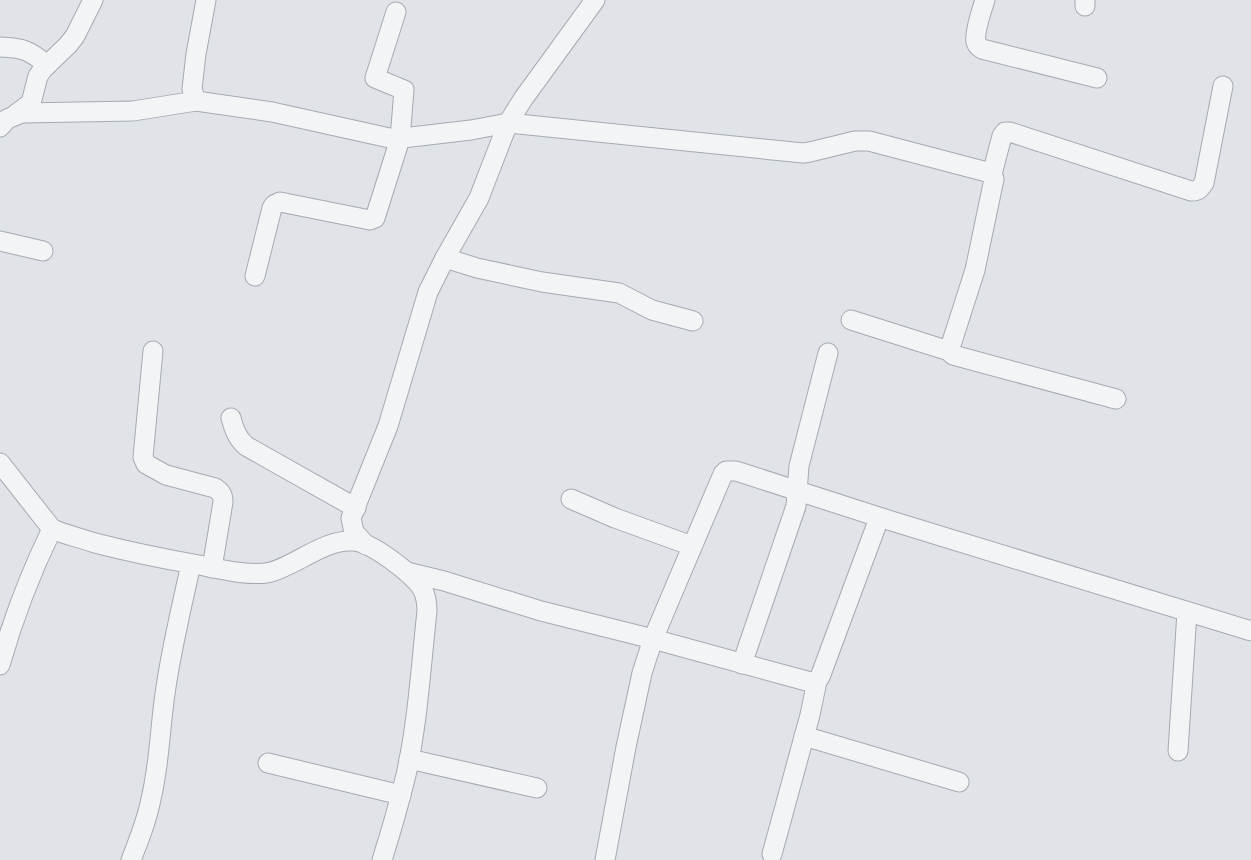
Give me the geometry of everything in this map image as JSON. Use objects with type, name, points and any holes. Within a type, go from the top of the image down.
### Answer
[{"type":"street","points":[[0,127],[7,119],[31,103],[38,76],[75,36],[93,0]]},
{"type":"street","points":[[196,101],[192,89],[197,48],[206,0]]},
{"type":"street","points":[[366,545],[354,532],[351,518],[388,426],[428,292],[445,258],[479,198],[508,123],[523,99],[595,0]]},
{"type":"street","points":[[985,0],[976,35],[978,47],[1097,78]]},
{"type":"street","points":[[255,276],[272,208],[276,203],[280,202],[370,220],[375,218],[400,139],[404,90],[375,78],[396,12]]},
{"type":"street","points":[[0,47],[25,50],[33,54],[47,65]]},
{"type":"street","points":[[949,351],[975,270],[994,179],[992,174],[1002,136],[1005,132],[1010,132],[1191,191],[1197,191],[1204,183],[1223,86]]},
{"type":"street","points":[[16,114],[128,112],[196,101],[272,112],[394,139],[508,123],[803,153],[855,141],[869,141],[992,174]]},
{"type":"street","points":[[0,241],[43,251]]},
{"type":"street","points":[[445,258],[477,268],[542,282],[619,293],[652,310],[693,320]]},
{"type":"street","points":[[851,320],[949,351],[953,355],[1116,399]]},
{"type":"street","points":[[153,351],[143,457],[144,462],[166,475],[215,488],[223,496],[212,568]]},
{"type":"street","points":[[742,664],[796,506],[799,466],[828,353]]},
{"type":"street","points":[[231,418],[240,441],[246,446],[356,508]]},
{"type":"street","points":[[0,463],[52,529],[129,552],[212,568],[257,574],[271,572],[337,542],[353,540],[380,553],[407,572],[418,582],[427,600],[427,611],[416,719],[401,795],[382,860]]},
{"type":"street","points":[[605,860],[639,683],[653,639],[723,474],[726,471],[736,471],[885,519],[1251,631]]},
{"type":"street","points":[[571,499],[615,518],[692,546]]},
{"type":"street","points":[[772,854],[804,736],[817,681],[820,677],[878,521],[885,519]]},
{"type":"street","points":[[0,665],[6,643],[37,561],[52,529]]},
{"type":"street","points":[[131,860],[152,798],[165,688],[191,564]]},
{"type":"street","points":[[407,572],[444,581],[541,611],[653,639],[807,683],[814,683],[817,681]]},
{"type":"street","points":[[1178,751],[1186,612]]},
{"type":"street","points":[[804,736],[959,782]]},
{"type":"street","points":[[409,759],[537,788]]},
{"type":"street","points":[[268,763],[401,795]]}]
